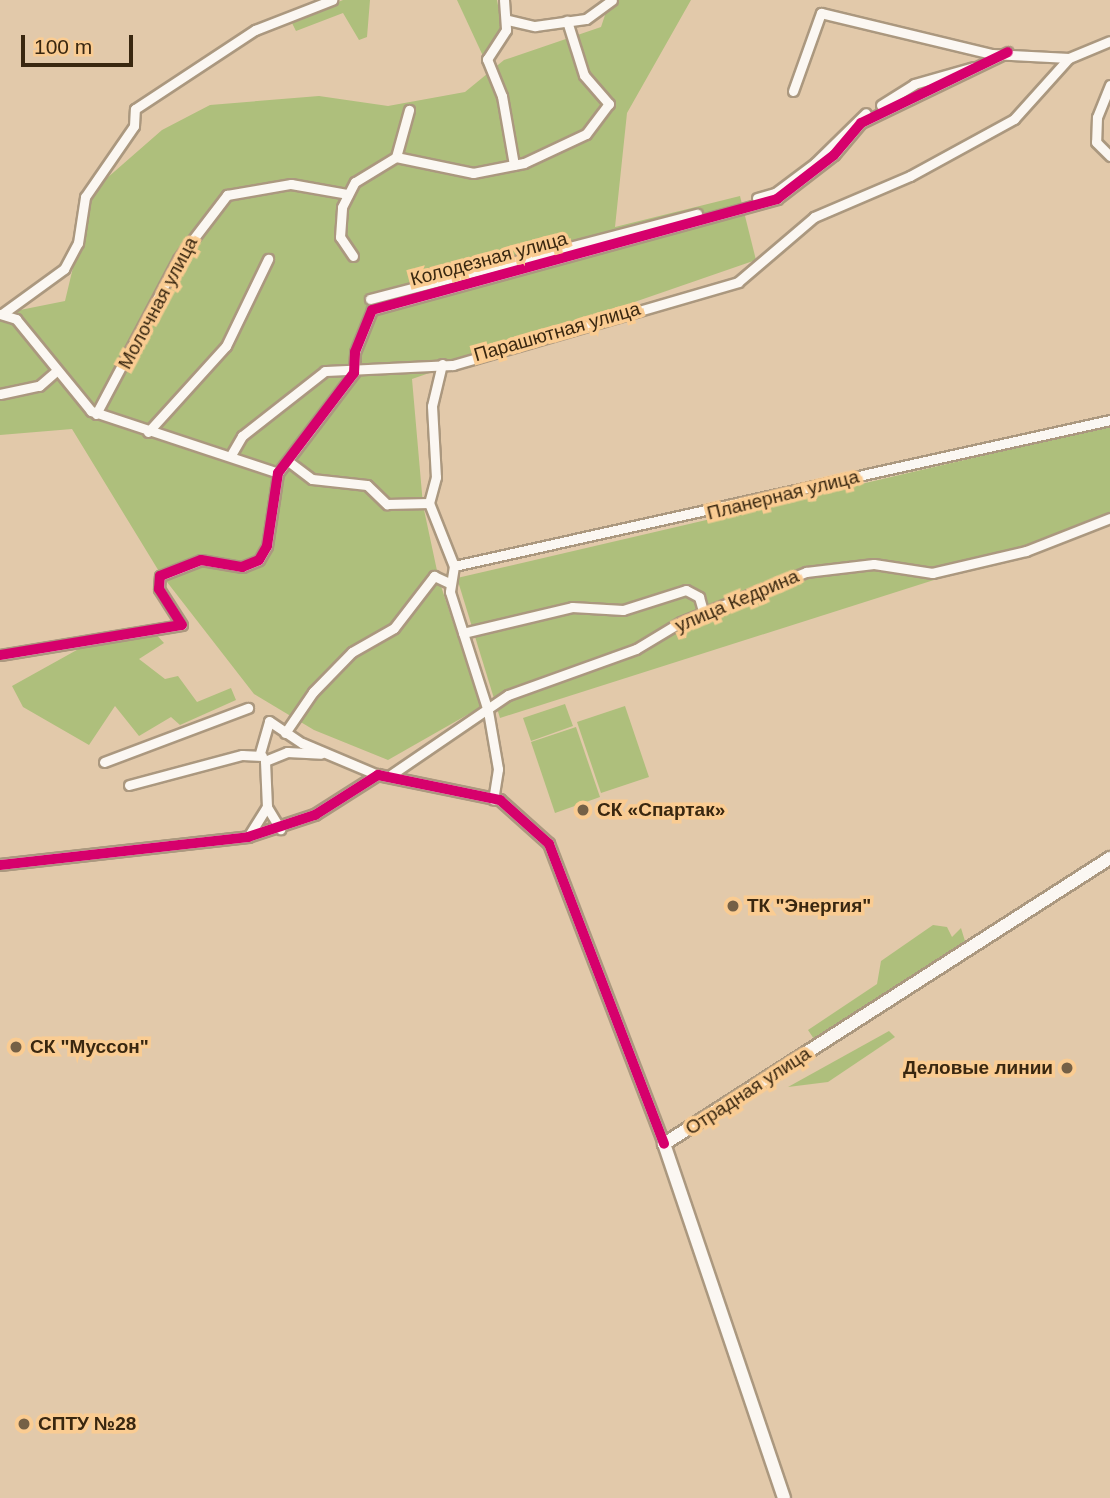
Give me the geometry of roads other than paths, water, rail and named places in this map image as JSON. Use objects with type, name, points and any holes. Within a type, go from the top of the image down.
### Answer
[{"type":"main road","name":"Отрадная улица","points":[[784,1498],[664,1144],[1110,858]]},
{"type":"street","points":[[1,314],[64,269],[78,243],[85,198],[134,126],[135,108],[256,30],[332,0]]},
{"type":"street","points":[[504,0],[508,20],[499,47],[487,59],[502,96],[514,165]]},
{"type":"street","points":[[508,20],[535,26],[566,21],[597,15],[612,0]]},
{"type":"street","points":[[793,91],[821,13],[992,54],[1008,52],[1069,58],[1109,46]]},
{"type":"street","points":[[353,256],[340,237],[348,194],[355,182],[396,157],[473,173],[514,165],[565,148],[603,119],[609,104],[584,75],[566,21]]},
{"type":"street","name":"Колодезная улица","points":[[278,473],[288,461],[300,436],[318,422],[354,373],[355,352],[372,310],[777,199],[834,155],[861,123],[1008,52]]},
{"type":"street","name":"Колодезная улица","points":[[370,299],[775,193],[822,157],[853,121],[914,84],[976,66],[992,54]]},
{"type":"street","name":"Парашютная улица","points":[[231,455],[242,436],[316,375],[442,365],[737,282],[755,271],[814,217],[910,176],[1014,119],[1069,58]]},
{"type":"street","points":[[1110,85],[1097,117],[1096,142],[1110,156]]},
{"type":"street","points":[[396,157],[409,110]]},
{"type":"street","name":"Молочная улица","points":[[96,414],[183,250],[227,195],[273,185],[348,194]]},
{"type":"street","points":[[148,432],[226,346],[268,259]]},
{"type":"street","points":[[0,655],[182,625],[159,589],[160,576],[201,560],[242,567],[259,560],[267,546],[278,473],[256,470],[231,455],[148,432],[96,414],[54,373],[16,319],[1,314]]},
{"type":"street","points":[[442,365],[432,406],[436,477],[429,503],[454,566],[449,583],[488,710],[498,769],[493,800]]},
{"type":"street","points":[[0,394],[39,386],[54,373]]},
{"type":"street","name":"Планерная улица","points":[[454,566],[1110,420]]},
{"type":"street","points":[[288,461],[312,480],[367,485],[387,504],[429,503]]},
{"type":"street","name":"улица Кедрина","points":[[392,774],[508,695],[636,649],[704,614],[827,566],[874,564],[932,573],[1026,551],[1110,518]]},
{"type":"street","points":[[285,733],[313,692],[352,652],[394,628],[434,576],[449,583]]},
{"type":"street","points":[[463,633],[572,607],[623,610],[686,590],[699,597],[704,614]]},
{"type":"street","points":[[104,762],[248,708]]},
{"type":"street","points":[[280,830],[267,807],[263,757],[270,721],[285,733],[378,775]]},
{"type":"street","points":[[129,785],[287,752],[330,754]]},
{"type":"street","points":[[0,865],[248,837],[280,830],[378,775],[392,774],[493,800],[528,820],[549,844],[664,1144]]},
{"type":"street","points":[[248,837],[267,807]]},
{"type":"place","name":"СК «Спартак»","points":[[583,810]]},
{"type":"place","name":"ТК \"Энергия\"","points":[[733,906]]},
{"type":"place","name":"СК \"Муссон\"","points":[[16,1047]]},
{"type":"place","name":"Деловые линии","points":[[1067,1068]]},
{"type":"place","name":"СПТУ №28","points":[[24,1424]]}]
